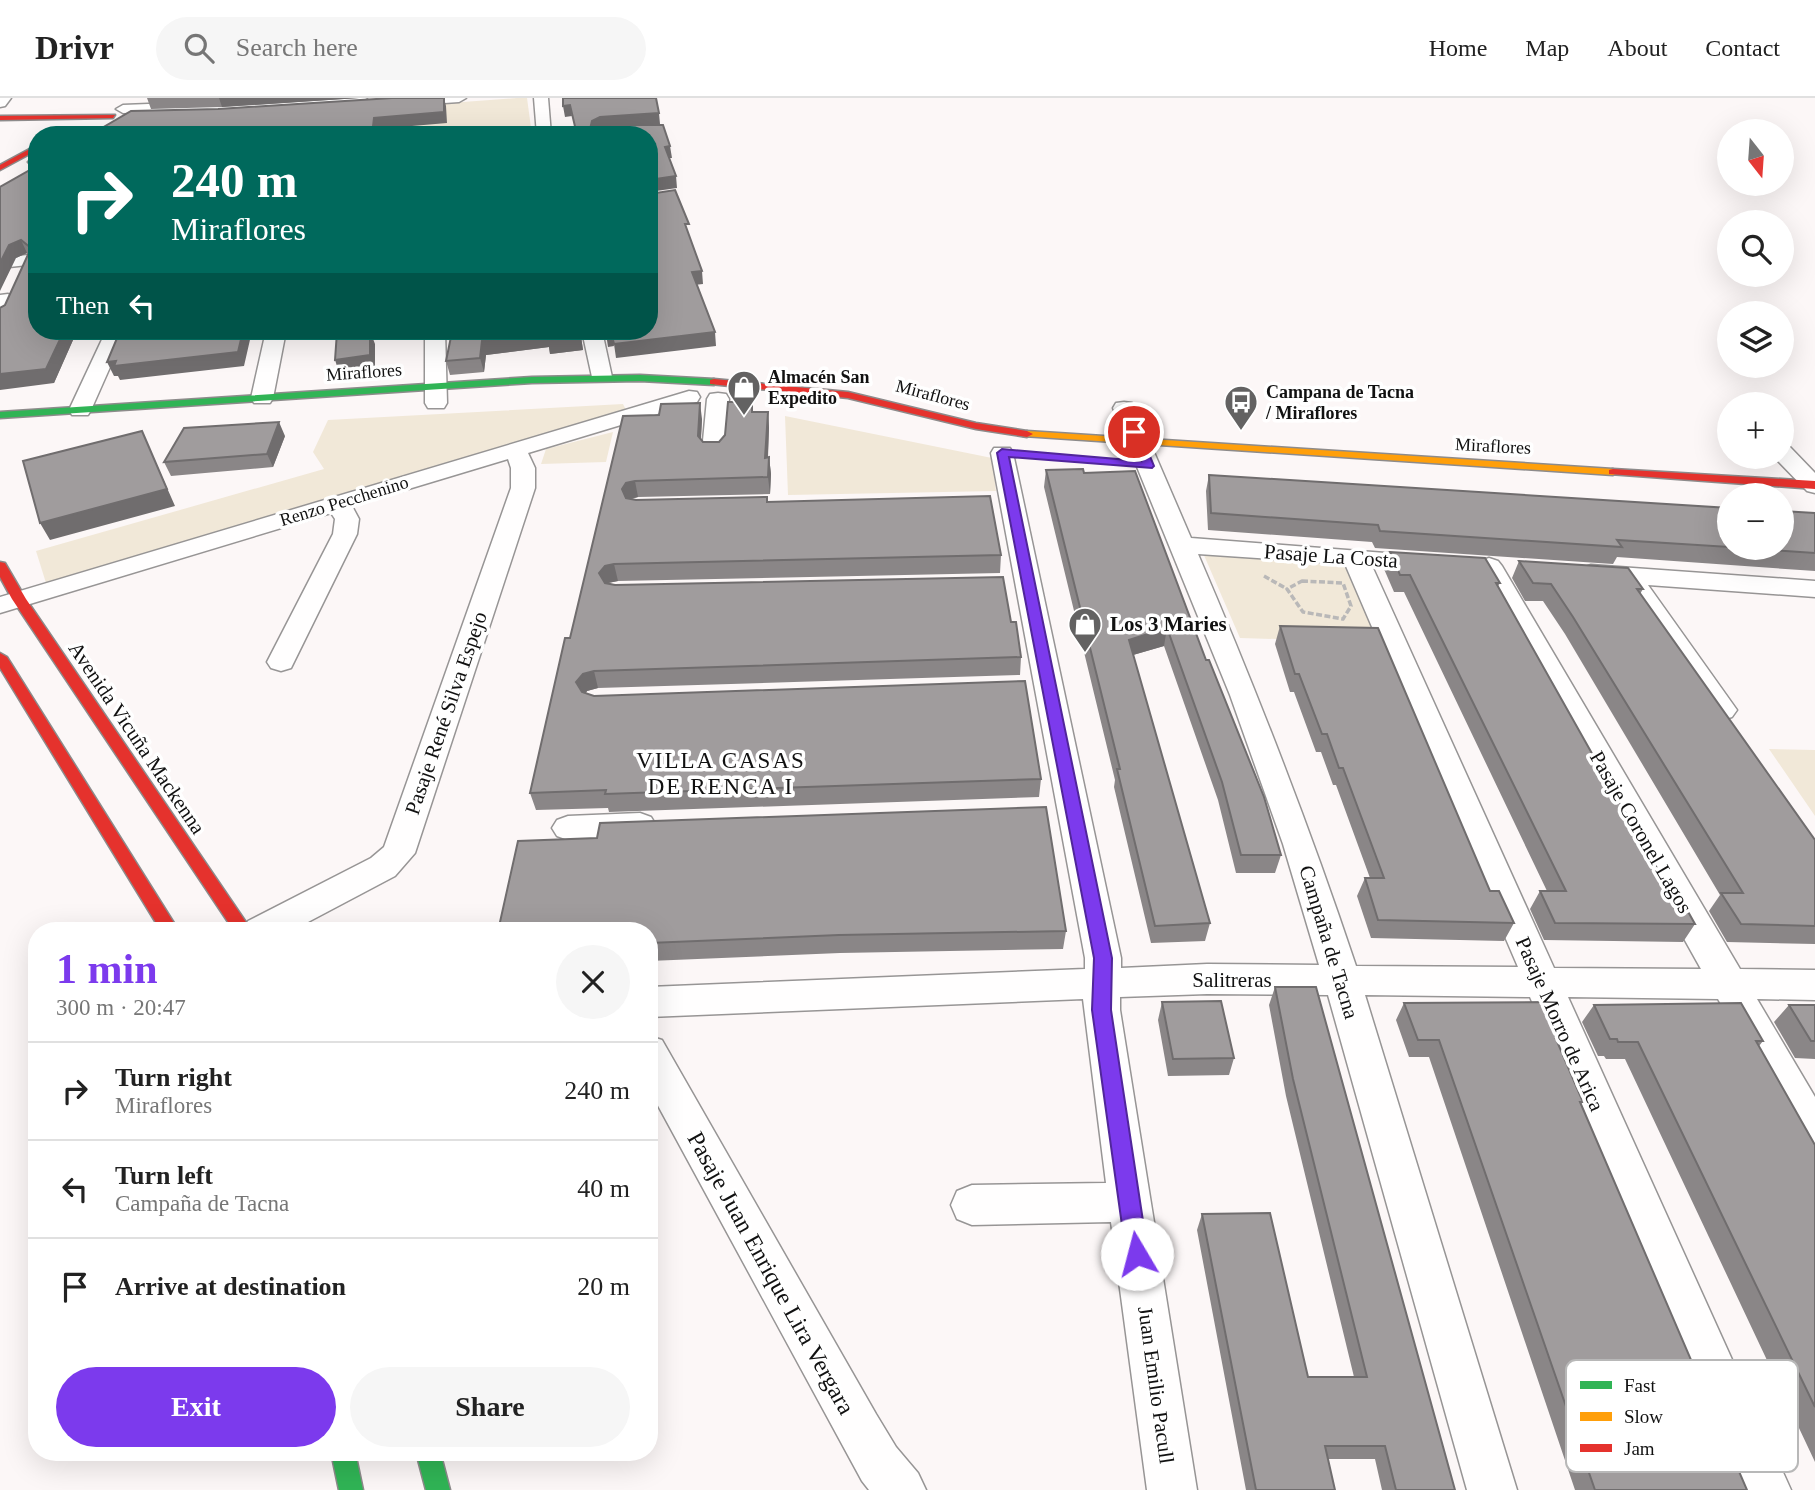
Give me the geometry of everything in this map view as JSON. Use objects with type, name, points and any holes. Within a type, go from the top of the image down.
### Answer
[{"type":"main road","points":[[0,118],[88,117],[118,113]]},
{"type":"main road","points":[[97,126],[118,113]]},
{"type":"main road","points":[[72,126],[88,117]]},
{"type":"main road","points":[[0,168],[28,161]]},
{"type":"main road","points":[[0,183],[28,163]]},
{"type":"main road","name":"Miraflores","points":[[0,415],[79,410],[264,409],[436,399],[602,377],[670,379],[804,389],[869,399],[996,430],[1143,460],[1815,485]]},
{"type":"main road","points":[[538,397],[689,397],[811,408]]},
{"type":"main road","points":[[12,431],[148,422]]},
{"type":"main road","name":"Avenida Vicuña Mackenna","points":[[0,566],[9,602],[237,922]]},
{"type":"main road","points":[[0,657],[164,922]]},
{"type":"main road","points":[[345,1461],[351,1490]]},
{"type":"main road","points":[[430,1461],[438,1490]]},
{"type":"street","points":[[0,103],[4,98]]},
{"type":"street","points":[[118,113],[258,102],[459,98]]},
{"type":"street","points":[[541,98],[543,126]]},
{"type":"street","points":[[118,113],[288,116],[373,101]]},
{"type":"street","points":[[0,263],[28,260]]},
{"type":"street","points":[[0,318],[4,300],[28,266]]},
{"type":"street","points":[[79,410],[112,340]]},
{"type":"street","points":[[264,409],[275,340]]},
{"type":"street","points":[[435,340],[436,399]]},
{"type":"street","points":[[594,340],[602,377]]},
{"type":"street","name":"Renzo Pecchenino","points":[[9,602],[338,503],[518,454],[689,397]]},
{"type":"street","points":[[713,451],[718,399]]},
{"type":"street","name":"Campaña de Tacna","points":[[1124,408],[1143,460],[1181,545],[1269,761],[1343,981],[1492,1490]]},
{"type":"street","name":"Juan Emilio Pacull","points":[[1002,452],[998,498],[1059,810],[1103,958],[1101,1010],[1172,1490]]},
{"type":"street","name":"Pasaje René Silva Espejo","points":[[277,922],[383,867],[398,852],[520,496],[524,474],[518,454]]},
{"type":"street","points":[[1794,464],[1815,485]]},
{"type":"street","points":[[281,662],[345,534],[347,519],[338,503]]},
{"type":"street","name":"Pasaje La Costa","points":[[1181,545],[1478,566]]},
{"type":"street","name":"Pasaje Morro de Arica","points":[[1355,557],[1709,1360]]},
{"type":"street","name":"Pasaje Coronel Lagos","points":[[1478,566],[1729,984],[1815,1134]]},
{"type":"street","points":[[1565,572],[1815,589]]},
{"type":"street","points":[[1629,576],[1737,732]]},
{"type":"street","points":[[568,828],[664,824]]},
{"type":"street","name":"Salitreras","points":[[658,1002],[1208,979],[1815,985]]},
{"type":"street","name":"Pasaje Juan Enrique Lira Vergara","points":[[658,1068],[859,1432],[879,1464],[901,1490]]},
{"type":"street","points":[[972,1205],[1129,1202]]},
{"type":"street","name":"Pasaje Morro de Arica","points":[[1758,1472],[1766,1490]]},
{"type":"path","points":[[1302,580],[1343,583],[1351,606],[1343,619],[1303,612],[1287,589],[1302,580]]},
{"type":"shaded area","points":[[527,98],[531,126],[394,126],[396,107]]},
{"type":"shaded area","points":[[623,404],[626,410],[46,583],[36,551],[324,469],[313,452],[328,420]]},
{"type":"shaded area","points":[[785,416],[992,458],[996,491],[788,495]]},
{"type":"shaded area","points":[[613,432],[606,462],[541,464],[546,449]]},
{"type":"shaded area","points":[[1203,553],[1349,562],[1381,642],[1240,638]]},
{"type":"shaded area","points":[[1769,749],[1815,750],[1815,816]]},
{"type":"building","points":[[392,98],[444,98],[444,112],[374,118],[373,126],[105,126],[131,111],[218,109]]},
{"type":"building","points":[[563,98],[656,98],[659,113],[600,117],[592,121],[591,125],[663,125],[670,146],[665,147],[676,176],[658,179],[658,126],[575,126],[570,105],[563,106]]},
{"type":"building","points":[[28,171],[28,246],[21,240],[9,245],[0,263],[0,187]]},
{"type":"building","points":[[675,190],[689,224],[685,224],[702,271],[692,272],[715,332],[658,339],[658,193]]},
{"type":"building","points":[[28,255],[28,340],[60,340],[46,369],[0,374],[0,308],[5,305]]},
{"type":"building","points":[[116,340],[241,340],[238,352],[114,366],[116,361],[107,362]]},
{"type":"building","points":[[336,340],[370,340],[370,355],[335,360]]},
{"type":"building","points":[[450,340],[491,340],[482,341],[480,358],[446,361]]},
{"type":"building","points":[[613,340],[648,340],[614,344]]},
{"type":"building","points":[[728,402],[752,402],[752,412],[768,412],[765,458],[769,457],[768,477],[635,481],[626,483],[622,489],[626,498],[767,497],[767,502],[990,496],[1001,555],[614,564],[605,566],[599,573],[605,583],[615,585],[1003,577],[1011,622],[1016,622],[1021,657],[594,671],[583,674],[576,682],[582,692],[594,696],[1025,681],[1041,779],[605,794],[606,790],[530,793],[565,638],[570,638],[623,416],[659,415],[661,404],[700,403],[698,436],[703,442],[719,442],[725,435]]},
{"type":"building","points":[[279,422],[267,454],[164,462],[184,428]]},
{"type":"building","points":[[142,431],[167,489],[40,523],[23,461]]},
{"type":"building","points":[[1083,469],[1084,473],[1135,471],[1206,660],[1209,660],[1264,797],[1281,855],[1241,855],[1222,782],[1167,628],[1129,640],[1210,923],[1155,926],[1117,769],[1120,769],[1046,470]]},
{"type":"building","points":[[1209,475],[1717,507],[1717,546],[1617,540],[1622,547],[1380,531],[1378,525],[1211,513]]},
{"type":"building","points":[[1794,512],[1815,513],[1815,553],[1794,552]]},
{"type":"building","points":[[1390,552],[1485,558],[1500,583],[1496,583],[1652,860],[1672,892],[1677,892],[1695,924],[1555,923],[1540,891],[1566,891],[1410,575],[1400,575]]},
{"type":"building","points":[[1519,561],[1628,568],[1643,589],[1637,589],[1815,840],[1815,926],[1741,924],[1721,893],[1743,893],[1551,584],[1533,583]]},
{"type":"building","points":[[1280,626],[1378,628],[1490,891],[1499,891],[1514,923],[1378,920],[1365,878],[1384,878],[1343,768],[1339,768],[1327,734],[1322,734],[1299,674],[1295,674]]},
{"type":"building","points":[[1046,807],[1066,931],[839,935],[658,943],[658,922],[500,922],[518,841],[597,838],[600,823]]},
{"type":"building","points":[[1275,987],[1316,987],[1455,1490],[1396,1490],[1385,1446],[1325,1446],[1335,1490],[1256,1490],[1202,1214],[1270,1213],[1308,1377],[1367,1377],[1293,1079]]},
{"type":"building","points":[[1221,1001],[1234,1058],[1173,1059],[1162,1002]]},
{"type":"building","points":[[1547,1002],[1564,1039],[1556,1039],[1583,1102],[1580,1102],[1691,1360],[1566,1360],[1566,1406],[1439,1040],[1418,1040],[1404,1003]]},
{"type":"building","points":[[1741,1003],[1763,1041],[1756,1041],[1815,1145],[1815,1407],[1798,1372],[1798,1360],[1792,1360],[1638,1042],[1618,1042],[1617,1039],[1610,1039],[1594,1005]]},
{"type":"building","points":[[1789,1005],[1815,1005],[1815,1041],[1811,1041]]},
{"type":"building","points":[[1589,1472],[1739,1472],[1747,1490],[1595,1490]]},
{"type":"traffic: fast","points":[[0,415],[532,380],[640,378],[714,382]]},
{"type":"traffic: fast","points":[[345,1461],[351,1490]]},
{"type":"traffic: fast","points":[[430,1461],[438,1490]]},
{"type":"traffic: slow","points":[[1027,434],[1613,472]]},
{"type":"traffic: jam","points":[[0,118],[113,116]]},
{"type":"traffic: jam","points":[[0,168],[28,152]]},
{"type":"traffic: jam","points":[[714,382],[848,395],[976,426],[1027,434]]},
{"type":"traffic: jam","points":[[1613,472],[1815,485]]},
{"type":"traffic: jam","points":[[0,566],[19,599],[237,922]]},
{"type":"traffic: jam","points":[[0,657],[164,922]]},
{"type":"place","name":"Almacén San Expedito","points":[[744,417]]},
{"type":"place","name":"Campana de Tacna / Miraflores","points":[[1241,432]]},
{"type":"place","name":"Los 3 Maries","points":[[1085,654]]},
{"type":"district","name":"VILLA CASAS DE RENCA I","points":[[721,773]]},
{"type":"route","points":[[1134,432],[1148,466],[1002,453],[1103,958],[1101,1010],[1137,1254]]}]
